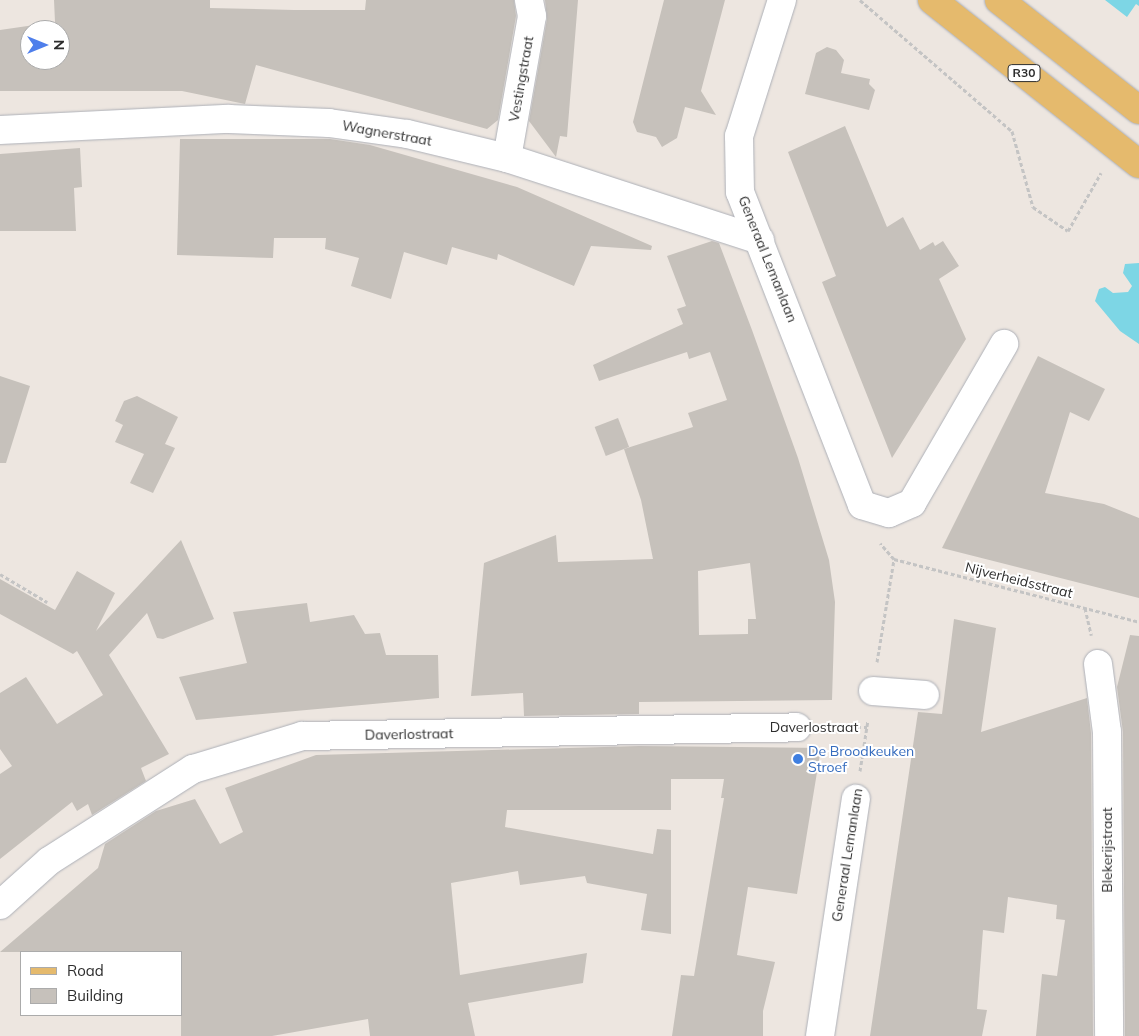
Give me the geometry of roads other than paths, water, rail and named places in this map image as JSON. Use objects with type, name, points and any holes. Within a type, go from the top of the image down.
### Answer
[{"type":"main road","name":"R30","points":[[932,0],[1139,164]]},
{"type":"main road","points":[[999,0],[1096,78],[1137,104],[1116,146]]},
{"type":"street","name":"Vestingstraat","points":[[507,158],[532,16],[529,0]]},
{"type":"street","name":"Generaal Lemanlaan","points":[[780,3],[739,136],[740,192],[862,505],[889,513],[912,503],[1004,344]]},
{"type":"street","name":"Wagnerstraat","points":[[0,130],[229,118],[329,123],[407,134],[507,158],[760,240]]},
{"type":"street","name":"Blekerijstraat","points":[[1098,664],[1107,732],[1109,1036]]},
{"type":"street","points":[[873,691],[925,695]]},
{"type":"street","name":"Daverlostraat","points":[[0,905],[49,861],[193,769],[302,736],[797,727]]},
{"type":"street","name":"Generaal Lemanlaan","points":[[820,1036],[856,799]]},
{"type":"water","points":[[1105,0],[1139,0],[1139,6],[1136,4],[1127,17]]},
{"type":"water","points":[[1139,263],[1139,344],[1120,331],[1095,301],[1099,289],[1105,287],[1113,293],[1128,292],[1132,286],[1123,273],[1125,264]]},
{"type":"place","name":"De Broodkeuken Stroef","points":[[798,759]]}]
